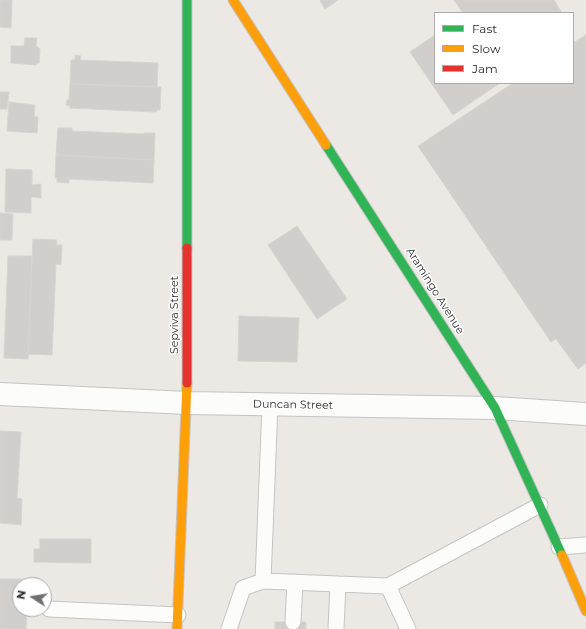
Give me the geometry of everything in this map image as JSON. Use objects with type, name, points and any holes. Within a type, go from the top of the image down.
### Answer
[{"type":"main road","name":"Sepviva Street","points":[[178,622],[187,404],[187,0]]},
{"type":"main road","name":"Aramingo Avenue","points":[[233,0],[495,408],[559,547],[586,611]]},
{"type":"street","name":"Duncan Street","points":[[0,394],[187,404],[495,408],[586,414]]},
{"type":"lane","points":[[263,581],[270,405]]},
{"type":"lane","points":[[229,629],[243,588],[263,581],[388,586],[540,505]]},
{"type":"lane","points":[[559,547],[586,545]]},
{"type":"lane","points":[[293,622],[295,582]]},
{"type":"lane","points":[[336,629],[338,584]]},
{"type":"lane","points":[[388,586],[408,629]]},
{"type":"lane","points":[[52,609],[178,622]]},
{"type":"building","points":[[0,0],[12,0],[11,28],[0,27]]},
{"type":"building","points":[[320,0],[338,0],[325,9]]},
{"type":"building","points":[[454,0],[554,0],[561,12],[462,12]]},
{"type":"building","points":[[586,35],[586,363],[578,369],[556,339],[551,342],[418,146],[511,84],[574,84],[574,42]]},
{"type":"building","points":[[434,36],[434,84],[499,84],[453,115],[410,52]]},
{"type":"building","points":[[25,38],[37,38],[36,47],[40,49],[39,63],[36,65],[11,63],[11,46],[24,46]]},
{"type":"building","points":[[75,55],[81,56],[80,60],[158,63],[157,87],[70,84],[71,60],[75,60]]},
{"type":"building","points":[[70,84],[161,87],[160,110],[157,110],[156,112],[70,108],[70,106],[66,105],[67,100],[69,100]]},
{"type":"building","points":[[0,92],[9,92],[7,109],[0,109]]},
{"type":"building","points":[[9,102],[35,105],[34,117],[38,117],[37,133],[7,131]]},
{"type":"building","points":[[58,128],[72,128],[72,131],[144,134],[155,133],[154,160],[56,155]]},
{"type":"building","points":[[56,155],[154,160],[153,183],[69,179],[69,183],[57,182],[57,178],[55,178]]},
{"type":"building","points":[[6,169],[32,170],[32,185],[41,184],[41,198],[31,197],[31,213],[5,212]]},
{"type":"building","points":[[0,213],[13,214],[12,240],[0,240]]},
{"type":"building","points":[[297,226],[347,299],[317,319],[268,245]]},
{"type":"building","points":[[33,239],[57,240],[56,245],[62,245],[61,265],[56,264],[52,355],[28,354]]},
{"type":"building","points":[[8,256],[32,256],[28,359],[4,358]]},
{"type":"building","points":[[239,316],[299,318],[297,362],[238,361]]},
{"type":"building","points":[[0,431],[21,432],[17,498],[22,499],[21,525],[0,523]]},
{"type":"building","points":[[40,539],[91,539],[91,563],[34,562],[34,549],[40,549]]},
{"type":"building","points":[[0,579],[12,579],[12,617],[27,617],[26,629],[0,629]]},
{"type":"building","points":[[275,622],[306,622],[306,629],[275,629]]},
{"type":"traffic: fast","points":[[187,0],[187,248]]},
{"type":"traffic: fast","points":[[326,145],[495,408],[562,555]]},
{"type":"traffic: slow","points":[[233,0],[326,145]]},
{"type":"traffic: slow","points":[[177,629],[187,383]]},
{"type":"traffic: slow","points":[[562,555],[586,611]]},
{"type":"traffic: jam","points":[[187,248],[187,383]]}]
